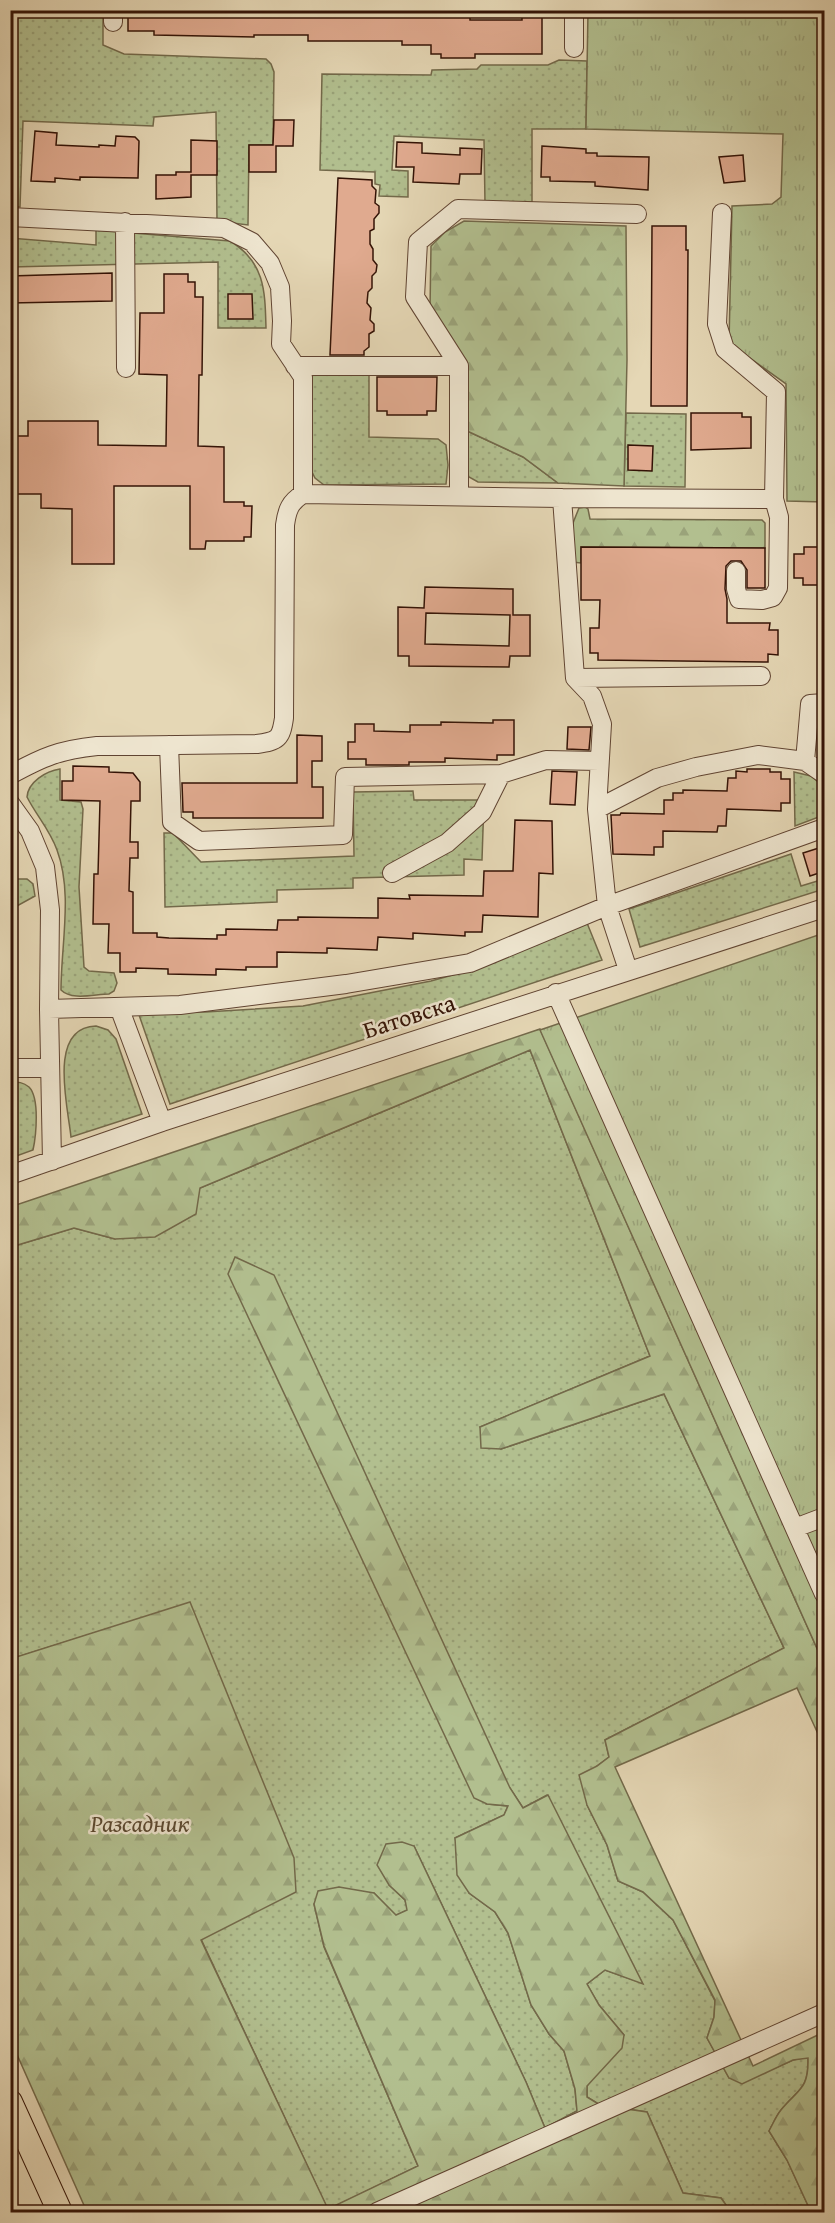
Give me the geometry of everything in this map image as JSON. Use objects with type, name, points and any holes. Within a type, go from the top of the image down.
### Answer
[{"type":"main road","points":[[10,2102],[60,2212]]},
{"type":"street","points":[[574,10],[574,48]]},
{"type":"street","points":[[459,496],[459,366],[415,297],[418,242],[458,209],[638,214]]},
{"type":"street","points":[[722,213],[717,324],[724,349],[776,392],[774,498],[779,518],[778,588],[773,597],[762,600],[739,598],[736,589],[736,571]]},
{"type":"street","points":[[10,217],[224,228],[252,242],[270,263],[280,287],[281,344],[303,378],[303,494]]},
{"type":"street","points":[[124,222],[126,368]]},
{"type":"street","points":[[295,366],[459,366]]},
{"type":"street","points":[[10,775],[44,757],[70,749],[97,746],[257,744],[274,741],[282,734],[285,718],[285,525],[287,510],[294,500],[303,494],[562,498],[774,498]]},
{"type":"street","points":[[562,498],[575,678],[592,696],[602,724],[597,810],[607,906],[628,970]]},
{"type":"street","points":[[575,678],[761,676]]},
{"type":"street","points":[[805,761],[810,704],[825,703]]},
{"type":"street","points":[[169,745],[172,822],[199,841],[344,835],[345,777],[501,774],[546,760],[599,761]]},
{"type":"street","points":[[597,810],[657,778],[696,767],[758,755],[805,761],[825,774]]},
{"type":"street","points":[[392,873],[447,843],[482,812],[501,774]]},
{"type":"street","points":[[10,803],[30,831],[45,867],[50,910],[52,1161]]},
{"type":"street","points":[[49,1009],[180,1005],[346,984],[470,963],[607,906],[825,828]]},
{"type":"street","points":[[10,831],[30,831]]},
{"type":"street","name":"Батовска","points":[[10,1175],[162,1122],[825,908]]},
{"type":"street","points":[[556,993],[825,1594]]},
{"type":"street","points":[[119,1007],[162,1122]]},
{"type":"street","points":[[10,1068],[50,1068]]},
{"type":"street","points":[[795,1528],[825,1517]]},
{"type":"street","points":[[377,2212],[825,2013]]},
{"type":"green space","points":[[11,11],[103,11],[103,45],[124,54],[266,59],[274,72],[273,145],[249,145],[248,225],[217,221],[216,112],[154,117],[153,126],[23,121],[20,207],[11,206]]},
{"type":"green space","points":[[588,11],[824,11],[824,502],[787,501],[786,384],[729,343],[732,206],[772,204],[781,197],[783,134],[586,129]]},
{"type":"green space","points":[[559,60],[587,61],[586,129],[532,129],[532,202],[485,203],[484,140],[394,136],[392,170],[408,171],[408,197],[379,196],[380,185],[375,184],[375,172],[320,170],[322,74],[431,75],[432,70],[477,69],[481,65],[548,65]]},
{"type":"green space","points":[[464,221],[626,226],[627,360],[624,486],[558,483],[523,457],[465,430],[464,358],[430,309],[431,246],[445,232]]},
{"type":"green space","points":[[96,230],[230,241],[242,249],[257,268],[265,302],[266,328],[218,328],[218,262],[11,267],[10,238],[96,245]]},
{"type":"green space","points":[[369,373],[369,437],[438,439],[446,445],[448,465],[446,484],[324,485],[315,478],[311,470],[311,381],[313,374]]},
{"type":"green space","points":[[626,413],[686,414],[685,487],[624,486]]},
{"type":"green space","points":[[465,430],[523,457],[558,483],[478,482],[469,477],[465,468]]},
{"type":"green space","points":[[579,508],[588,509],[590,519],[762,520],[765,523],[765,548],[581,547],[581,563],[572,562],[573,523]]},
{"type":"green space","points":[[60,769],[60,800],[81,802],[83,809],[79,887],[84,967],[89,971],[114,973],[117,983],[114,991],[109,994],[77,996],[61,990],[65,919],[62,867],[51,836],[27,797],[34,782],[49,772]]},
{"type":"green space","points":[[794,772],[811,776],[824,787],[824,815],[795,826]]},
{"type":"green space","points":[[413,791],[414,800],[484,800],[482,860],[464,859],[464,875],[353,878],[353,888],[277,890],[277,902],[165,907],[164,833],[173,833],[201,862],[354,856],[353,792]]},
{"type":"green space","points":[[791,854],[801,886],[824,879],[824,889],[640,947],[629,909]]},
{"type":"green space","points":[[11,879],[27,879],[33,884],[35,896],[17,906],[11,905]]},
{"type":"green space","points":[[587,923],[602,960],[170,1104],[138,1012],[205,1012],[303,1006],[431,981],[485,966]]},
{"type":"green space","points":[[824,933],[824,1664],[540,1030]]},
{"type":"green space","points":[[96,1026],[108,1030],[116,1039],[142,1114],[71,1137],[65,1089],[66,1054],[71,1040],[81,1030]]},
{"type":"green space","points":[[540,1029],[824,1664],[824,1747],[797,1688],[615,1767],[753,2066],[824,2032],[824,2212],[811,2212],[787,2160],[769,2131],[779,2112],[804,2083],[807,2077],[808,2058],[793,2060],[742,2084],[729,2078],[707,2038],[714,2017],[715,2000],[673,1920],[643,1892],[618,1881],[607,1845],[587,1805],[579,1775],[609,1757],[605,1740],[784,1648],[664,1394],[501,1449],[481,1448],[480,1427],[650,1356],[530,1050],[200,1188],[196,1214],[155,1237],[115,1239],[74,1228],[11,1247],[10,1207]]},
{"type":"green space","points":[[530,1050],[650,1356],[480,1427],[501,1449],[664,1394],[784,1648],[605,1740],[609,1757],[597,1766],[587,1805],[607,1845],[618,1881],[643,1892],[673,1920],[715,2001],[714,2017],[707,2038],[729,2078],[775,2068],[793,2060],[808,2057],[807,2076],[804,2083],[779,2112],[769,2131],[787,2160],[811,2212],[731,2212],[721,2198],[683,2193],[647,2112],[600,2105],[587,2097],[587,2086],[624,2035],[599,2005],[587,1984],[605,1970],[642,1983],[547,1795],[523,1808],[510,1788],[487,1804],[508,1806],[504,1815],[455,1838],[469,1893],[495,1912],[508,1933],[531,2005],[549,2034],[564,2051],[575,2089],[577,2111],[545,2128],[526,2082],[414,1846],[389,1885],[405,1900],[408,1910],[396,1916],[374,1893],[314,1904],[324,1947],[418,2166],[328,2210],[201,1939],[190,1603],[11,1659],[11,1247],[74,1228],[115,1239],[200,1188]]},
{"type":"green space","points":[[11,1082],[25,1084],[29,1087],[35,1100],[36,1117],[33,1150],[11,1158]]},
{"type":"green space","name":"Разсадник","points":[[235,1257],[274,1275],[510,1788],[523,1808],[548,1795],[643,1984],[605,1970],[587,1984],[599,2005],[624,2035],[622,2048],[587,2086],[587,2097],[600,2105],[647,2112],[683,2193],[721,2198],[731,2212],[87,2212],[11,2041],[10,1659],[190,1602],[294,1858],[296,1892],[201,1940],[328,2209],[418,2166],[324,1946],[314,1904],[318,1891],[339,1887],[374,1893],[396,1915],[407,1910],[405,1900],[389,1885],[377,1865],[386,1844],[402,1842],[414,1846],[526,2082],[545,2128],[577,2111],[575,2089],[564,2051],[549,2034],[531,2005],[508,1933],[495,1912],[469,1893],[457,1875],[455,1838],[504,1815],[508,1806],[487,1804],[474,1798],[228,1274]]},
{"type":"building","points":[[128,10],[261,10],[261,16],[289,16],[289,10],[431,10],[431,14],[470,14],[470,20],[522,20],[522,10],[542,10],[542,54],[475,54],[475,58],[441,58],[441,54],[431,54],[431,45],[402,45],[402,41],[308,41],[308,35],[254,35],[254,37],[154,35],[154,31],[128,31]]},
{"type":"building","points":[[274,120],[294,120],[293,146],[276,146],[276,172],[249,172],[249,145],[273,145]]},
{"type":"building","points":[[35,131],[57,133],[56,145],[115,146],[116,136],[135,137],[139,141],[138,178],[80,177],[80,180],[55,178],[55,182],[31,181]]},
{"type":"building","points":[[191,140],[217,141],[217,175],[191,175],[191,197],[156,199],[156,175],[191,172]]},
{"type":"building","points":[[397,142],[422,143],[422,153],[460,155],[460,148],[482,149],[481,174],[460,174],[459,184],[413,182],[414,167],[396,167]]},
{"type":"building","points":[[542,146],[586,149],[586,153],[597,153],[597,156],[649,157],[648,190],[595,186],[595,182],[550,181],[550,177],[541,177]]},
{"type":"building","points":[[743,155],[745,181],[724,183],[719,157]]},
{"type":"building","points":[[338,178],[372,180],[372,186],[376,190],[375,203],[379,206],[379,213],[374,219],[374,229],[370,231],[373,260],[377,265],[376,272],[372,276],[372,288],[368,292],[367,303],[371,308],[370,320],[374,324],[374,331],[369,334],[369,347],[364,351],[364,355],[330,355]]},
{"type":"building","points":[[652,226],[686,226],[686,250],[688,250],[687,406],[651,406]]},
{"type":"building","points":[[112,273],[112,301],[10,303],[10,276]]},
{"type":"building","points":[[164,274],[188,274],[188,282],[195,282],[195,297],[203,297],[198,446],[224,447],[224,502],[244,502],[244,506],[252,506],[251,537],[244,537],[244,541],[206,541],[205,549],[190,549],[190,486],[114,486],[114,564],[72,564],[72,509],[41,508],[41,494],[10,494],[10,436],[28,436],[28,421],[98,421],[98,445],[166,446],[167,375],[139,374],[140,313],[164,313]]},
{"type":"building","points":[[228,294],[252,294],[253,319],[228,319]]},
{"type":"building","points":[[377,377],[437,377],[436,411],[427,411],[427,415],[387,415],[387,411],[377,411]]},
{"type":"building","points":[[691,413],[742,413],[742,417],[751,417],[751,448],[691,450]]},
{"type":"building","points":[[628,445],[653,446],[652,471],[628,470]]},
{"type":"building","points":[[581,547],[765,548],[765,588],[747,588],[747,570],[741,561],[731,561],[726,566],[727,623],[770,623],[769,630],[778,630],[778,655],[768,654],[768,662],[598,660],[598,653],[590,653],[590,628],[599,628],[600,600],[581,600]]},
{"type":"building","points":[[804,547],[825,547],[825,585],[803,585],[803,578],[794,578],[794,554],[804,554]]},
{"type":"building","points":[[425,587],[513,589],[513,615],[530,615],[530,656],[510,656],[509,667],[409,666],[409,656],[398,656],[398,607],[424,608]],"holes":[[[426,613],[510,615],[509,646],[425,644]]]},
{"type":"building","points":[[493,720],[514,720],[514,755],[497,755],[497,760],[445,758],[445,762],[409,762],[409,765],[366,765],[366,759],[348,759],[348,742],[355,742],[355,724],[374,724],[374,731],[410,732],[410,725],[441,725],[441,722],[493,723]]},
{"type":"building","points":[[568,727],[591,727],[589,750],[567,749]]},
{"type":"building","points":[[297,735],[322,736],[322,761],[312,761],[312,787],[323,787],[323,818],[193,818],[193,812],[183,812],[182,783],[297,783]]},
{"type":"building","points":[[73,766],[109,767],[109,772],[133,773],[140,782],[140,801],[131,801],[130,842],[138,842],[138,858],[130,858],[129,891],[133,892],[133,933],[157,933],[157,937],[169,938],[217,939],[217,935],[226,935],[226,929],[277,930],[278,920],[298,920],[298,917],[378,918],[378,898],[410,899],[409,895],[483,896],[484,871],[513,871],[515,820],[552,821],[553,874],[539,873],[538,917],[483,915],[482,932],[465,932],[465,936],[413,933],[413,939],[378,937],[377,950],[327,948],[327,953],[277,952],[277,967],[246,967],[246,970],[216,969],[216,975],[168,974],[168,969],[136,968],[136,972],[120,972],[120,953],[108,953],[109,924],[93,924],[94,874],[98,874],[100,801],[62,800],[62,781],[73,781]]},
{"type":"building","points":[[747,769],[770,769],[770,772],[781,772],[781,779],[790,779],[790,803],[781,803],[781,811],[727,809],[726,826],[718,826],[717,832],[663,831],[663,847],[654,847],[654,855],[613,854],[611,815],[621,813],[664,814],[664,800],[673,800],[673,793],[683,793],[683,790],[727,791],[728,778],[736,778],[736,771],[747,772]]},
{"type":"building","points":[[552,771],[577,772],[575,805],[550,804]]},
{"type":"building","points":[[825,846],[825,871],[810,876],[803,853]]}]
